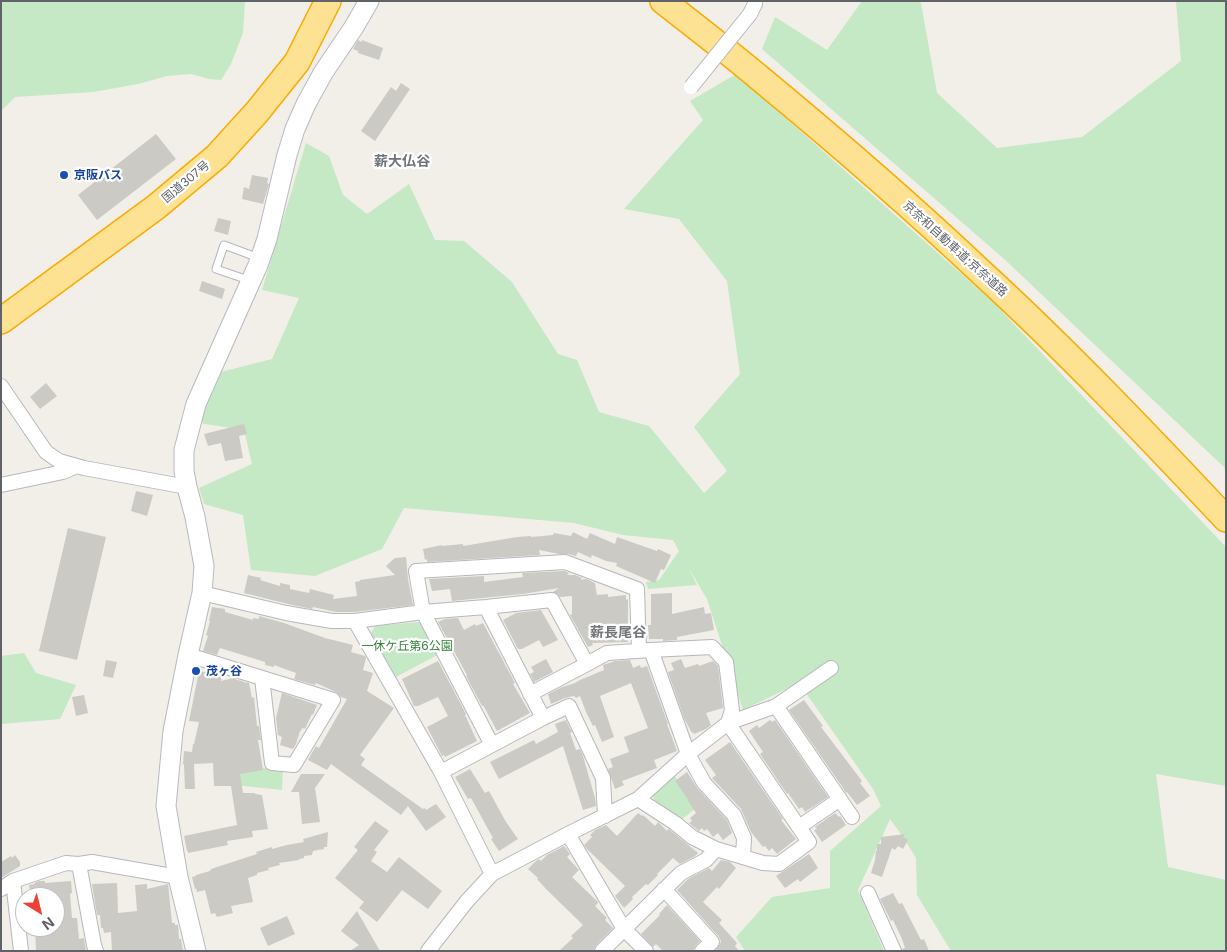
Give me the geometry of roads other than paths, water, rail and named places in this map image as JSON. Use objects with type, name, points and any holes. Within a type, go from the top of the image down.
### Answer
[{"type":"highway","name":"国道307号","points":[[1,321],[156,207],[217,156],[257,112],[298,62],[328,1]]},
{"type":"highway","name":"京奈和自動車道;京奈道路","points":[[663,1],[761,79],[852,156],[982,272],[1061,348],[1226,519]]},
{"type":"highway","name":"京奈和自動車道;京奈道路","points":[[675,1],[766,73],[865,156],[987,267],[1165,442],[1226,508]]},
{"type":"street","points":[[196,951],[178,877],[166,806],[173,731],[202,593],[204,566],[184,471],[184,450],[196,404],[251,282],[267,239],[287,154],[295,129],[323,73],[369,1]]},
{"type":"street","points":[[691,87],[752,9]]},
{"type":"street","points":[[1,386],[46,452],[59,461],[187,487]]},
{"type":"street","points":[[1,485],[63,472],[77,466]]},
{"type":"street","points":[[492,745],[423,612],[416,571],[565,562],[637,589],[645,651],[688,754],[704,783],[734,815],[744,838],[743,857]]},
{"type":"street","points":[[202,593],[286,613],[332,621],[355,621],[423,612],[552,600],[587,664]]},
{"type":"street","points":[[486,607],[543,718]]},
{"type":"street","points":[[355,621],[441,772],[492,874]]},
{"type":"street","points":[[530,694],[607,653],[712,647],[726,662],[732,710],[728,723]]},
{"type":"street","points":[[188,655],[262,678],[332,700],[294,765],[272,763],[262,678]]},
{"type":"street","points":[[428,951],[467,901],[492,874],[638,799],[688,754],[728,723],[776,706],[831,668]]},
{"type":"street","points":[[441,772],[569,706],[603,778],[605,816]]},
{"type":"street","points":[[776,706],[852,816]]},
{"type":"street","points":[[638,799],[675,823],[692,837],[716,849],[762,863],[779,864],[809,842],[728,723]]},
{"type":"street","points":[[799,827],[840,799]]},
{"type":"street","points":[[568,834],[624,928],[646,951]]},
{"type":"street","points":[[602,951],[681,873],[706,860],[716,849]]},
{"type":"street","points":[[1,889],[13,881],[66,863],[80,864],[92,862],[178,877]]},
{"type":"street","points":[[80,864],[96,951]]},
{"type":"street","points":[[13,881],[21,951]]},
{"type":"street","points":[[664,889],[712,942],[702,951]]},
{"type":"street","points":[[868,893],[894,951]]},
{"type":"lane","points":[[251,282],[216,269],[224,245],[260,258]]},
{"type":"place","name":"京阪バス","points":[[64,175]]},
{"type":"place","name":"茂ヶ谷","points":[[196,671]]},
{"type":"district","name":"薪大仏谷","points":[[402,162]]},
{"type":"district","name":"薪長尾谷","points":[[618,633]]},
{"type":"park label","name":"一休ケ丘第6公園","points":[[407,646]]}]
